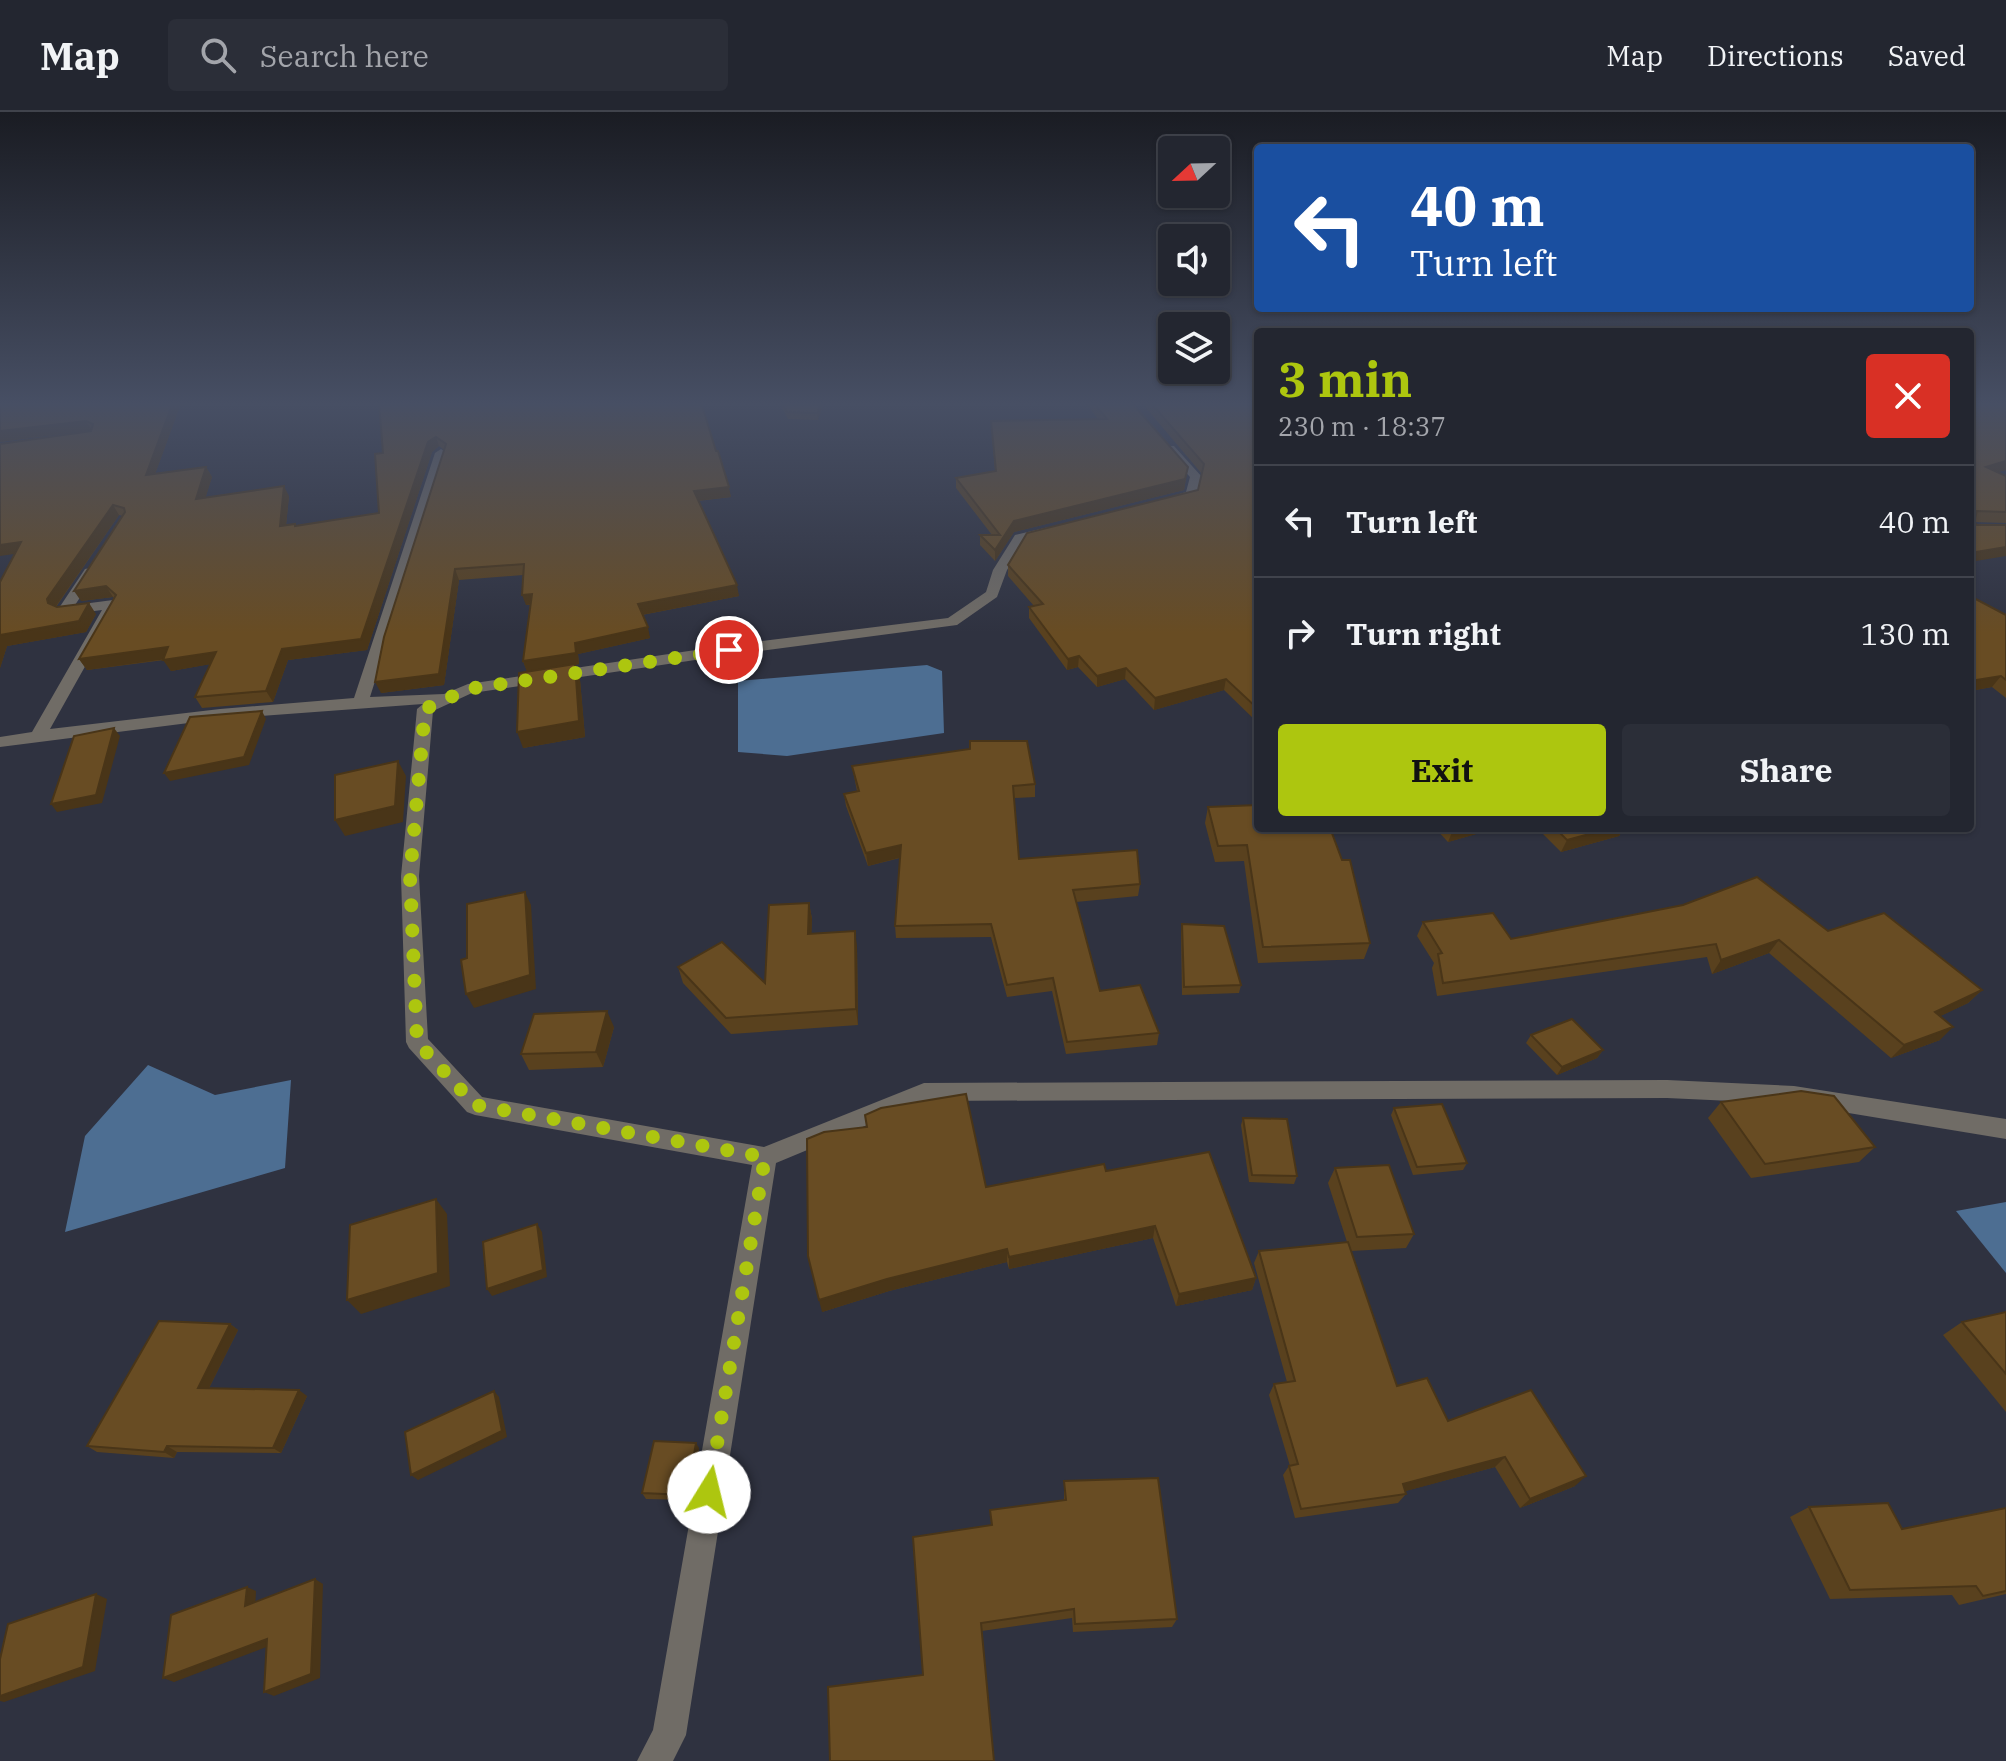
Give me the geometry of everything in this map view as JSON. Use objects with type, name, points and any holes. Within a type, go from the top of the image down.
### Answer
[{"type":"street","points":[[361,702],[433,479]]},
{"type":"street","points":[[1146,504],[1192,495],[1196,479]]},
{"type":"street","points":[[1066,527],[1020,538],[1000,570],[992,594],[952,622],[729,650],[468,689],[425,709],[410,876],[417,1042],[475,1105],[765,1157],[924,1092],[1667,1089],[1794,1095],[2006,1129]]},
{"type":"street","points":[[38,736],[113,604],[64,611],[98,560]]},
{"type":"street","points":[[0,742],[272,707],[448,698]]},
{"type":"street","points":[[654,1761],[669,1735],[765,1157]]},
{"type":"water","points":[[927,665],[942,671],[944,733],[787,756],[738,752],[738,681]]},
{"type":"water","points":[[148,1065],[215,1095],[291,1080],[285,1168],[65,1232],[85,1136]]},
{"type":"water","points":[[2006,1202],[2006,1273],[1956,1211]]},
{"type":"building","points":[[0,479],[202,479],[196,499],[284,486],[280,526],[295,526],[379,513],[377,479],[415,479],[361,639],[282,649],[266,691],[195,697],[216,652],[163,660],[168,647],[79,659],[116,595],[106,586],[74,591],[125,512],[124,508],[113,505],[47,599],[48,603],[57,607],[89,603],[79,621],[0,635],[0,582],[21,542],[0,545]]},
{"type":"building","points":[[435,479],[727,479],[729,487],[694,491],[737,585],[638,604],[648,627],[575,643],[576,653],[523,661],[532,594],[522,595],[524,564],[455,569],[439,674],[375,682],[384,637]]},
{"type":"building","points":[[957,479],[1185,479],[1014,521],[995,550],[980,535],[1000,535]]},
{"type":"building","points":[[1201,479],[1254,479],[1254,705],[1226,679],[1155,698],[1126,668],[1097,676],[1079,656],[1068,659],[1029,607],[1043,604],[1008,565],[1027,533],[1198,490]]},
{"type":"building","points":[[1974,479],[2006,479],[2006,512],[1977,511],[1974,522]]},
{"type":"building","points":[[1974,522],[1977,525],[2006,525],[2006,547],[1974,552]]},
{"type":"building","points":[[1974,598],[2006,615],[2006,680],[2001,676],[1974,680]]},
{"type":"building","points":[[575,664],[579,721],[517,732],[519,673]]},
{"type":"building","points":[[262,711],[244,757],[164,773],[190,717]]},
{"type":"building","points":[[114,728],[96,795],[51,804],[74,736]]},
{"type":"building","points":[[970,741],[1027,741],[1035,784],[1013,786],[1019,859],[1137,850],[1140,884],[1073,890],[1100,991],[1140,985],[1159,1033],[1067,1042],[1053,978],[1007,985],[991,924],[895,926],[901,845],[866,853],[844,794],[859,791],[852,766],[970,749]]},
{"type":"building","points":[[398,761],[395,806],[335,820],[335,775]]},
{"type":"building","points":[[1254,805],[1254,832],[1332,832],[1342,860],[1350,860],[1370,943],[1263,947],[1247,845],[1218,846],[1208,807]]},
{"type":"building","points":[[1559,832],[1597,832],[1567,840]]},
{"type":"building","points":[[1757,877],[1828,931],[1884,913],[1982,990],[1935,1012],[1953,1027],[1904,1045],[1779,940],[1721,960],[1716,944],[1443,983],[1438,954],[1442,953],[1423,922],[1493,913],[1511,939],[1683,905]]},
{"type":"building","points":[[525,892],[530,975],[466,994],[461,960],[467,958],[467,904]]},
{"type":"building","points":[[809,903],[808,934],[855,931],[856,1009],[726,1018],[678,967],[722,942],[765,983],[769,905]]},
{"type":"building","points":[[1182,924],[1224,926],[1241,985],[1184,987]]},
{"type":"building","points":[[607,1011],[596,1052],[521,1054],[534,1014]]},
{"type":"building","points":[[1572,1019],[1603,1050],[1562,1067],[1531,1035]]},
{"type":"building","points":[[1801,1091],[1834,1096],[1875,1147],[1765,1164],[1721,1102]]},
{"type":"building","points":[[966,1094],[986,1187],[1104,1164],[1106,1171],[1209,1152],[1256,1278],[1179,1294],[1155,1226],[1009,1257],[1007,1249],[887,1279],[819,1300],[808,1256],[807,1139],[824,1132],[867,1127],[865,1115],[881,1108]]},
{"type":"building","points":[[1442,1104],[1467,1163],[1417,1167],[1394,1108]]},
{"type":"building","points":[[1243,1118],[1287,1119],[1297,1176],[1252,1175]]},
{"type":"building","points":[[1389,1165],[1414,1234],[1357,1237],[1335,1168]]},
{"type":"building","points":[[436,1199],[438,1273],[347,1300],[350,1225]]},
{"type":"building","points":[[537,1224],[543,1270],[487,1289],[483,1242]]},
{"type":"building","points":[[1348,1242],[1397,1386],[1427,1378],[1448,1421],[1531,1390],[1586,1476],[1530,1499],[1505,1457],[1403,1484],[1406,1494],[1301,1509],[1289,1466],[1298,1464],[1274,1384],[1295,1381],[1259,1251]]},
{"type":"building","points":[[2006,1312],[2006,1374],[1962,1322]]},
{"type":"building","points":[[159,1321],[230,1324],[198,1388],[299,1390],[273,1448],[167,1446],[164,1452],[87,1446]]},
{"type":"building","points":[[494,1391],[502,1431],[411,1475],[405,1432]]},
{"type":"building","points":[[654,1441],[696,1443],[687,1495],[642,1493]]},
{"type":"building","points":[[1158,1478],[1177,1619],[1075,1624],[1074,1609],[981,1623],[994,1761],[830,1761],[828,1687],[923,1675],[913,1537],[992,1525],[990,1510],[1066,1500],[1064,1481]]},
{"type":"building","points":[[1888,1503],[1902,1529],[2006,1508],[2006,1591],[1983,1596],[1976,1586],[1850,1590],[1809,1507]]},
{"type":"building","points":[[315,1579],[311,1674],[264,1692],[267,1639],[163,1678],[171,1615],[247,1587],[245,1606]]},
{"type":"building","points":[[96,1594],[83,1667],[0,1696],[0,1659],[8,1624]]},
{"type":"route","points":[[709,1492],[765,1157],[475,1105],[417,1042],[410,876],[425,709],[468,689],[729,650]]}]
